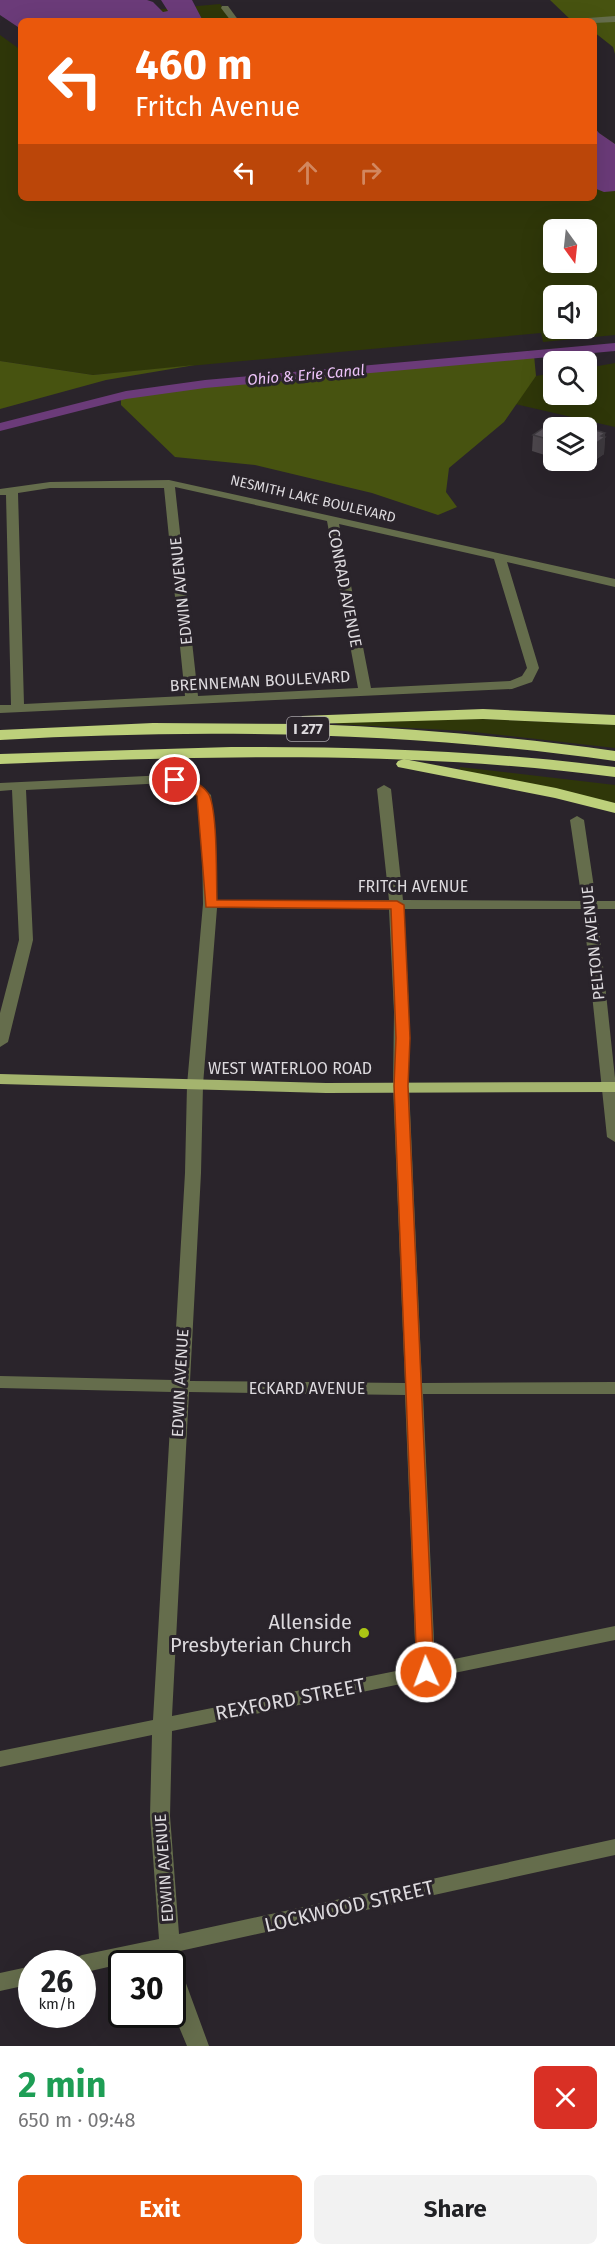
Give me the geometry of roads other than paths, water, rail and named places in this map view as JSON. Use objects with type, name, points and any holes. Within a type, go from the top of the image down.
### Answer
[{"type":"highway","points":[[206,727],[344,717],[432,714],[615,720]]},
{"type":"highway","name":"I 277","points":[[0,735],[206,727],[442,736],[615,756]]},
{"type":"highway","name":"I 277","points":[[0,759],[191,752],[340,752],[561,764],[615,772]]},
{"type":"highway","points":[[340,752],[500,782],[615,808]]},
{"type":"main road","name":"WEST WATERLOO ROAD","points":[[0,1079],[195,1085],[611,1087]]},
{"type":"street","points":[[225,8],[233,18]]},
{"type":"street","points":[[597,20],[615,18]]},
{"type":"street","name":"NESMITH LAKE BOULEVARD","points":[[6,491],[50,485],[169,483],[615,583]]},
{"type":"street","name":"EDWIN AVENUE","points":[[169,483],[192,700]]},
{"type":"street","points":[[6,491],[18,708]]},
{"type":"street","name":"CONRAD AVENUE","points":[[332,518],[365,692]]},
{"type":"street","name":"BRENNEMAN BOULEVARD","points":[[0,709],[504,686],[522,682],[532,674],[533,668],[500,558]]},
{"type":"street","name":"EDWIN AVENUE","points":[[19,786],[167,779],[194,785],[201,791],[204,802],[209,842],[210,904],[195,1085],[193,1173],[162,1725],[160,1816],[171,1950]]},
{"type":"street","points":[[0,787],[19,786],[26,940],[0,1042]]},
{"type":"street","points":[[384,789],[394,855],[397,905],[403,1038],[401,1086],[426,1672]]},
{"type":"street","name":"PELTON AVENUE","points":[[577,820],[591,905],[615,1137]]},
{"type":"street","name":"FRITCH AVENUE","points":[[210,904],[615,905]]},
{"type":"street","name":"ECKARD AVENUE","points":[[0,1382],[180,1388],[615,1388]]},
{"type":"street","name":"REXFORD STREET","points":[[0,1759],[615,1633]]},
{"type":"street","name":"LOCKWOOD STREET","points":[[186,1950],[615,1848]]},
{"type":"street","points":[[0,1983],[18,1979]]},
{"type":"street","points":[[186,2017],[198,2046]]},
{"type":"waterway","name":"Ohio & Erie Canal","points":[[0,427],[126,395],[205,384],[615,347]]},
{"type":"place","name":"Allenside Presbyterian Church","points":[[364,1633]]}]
